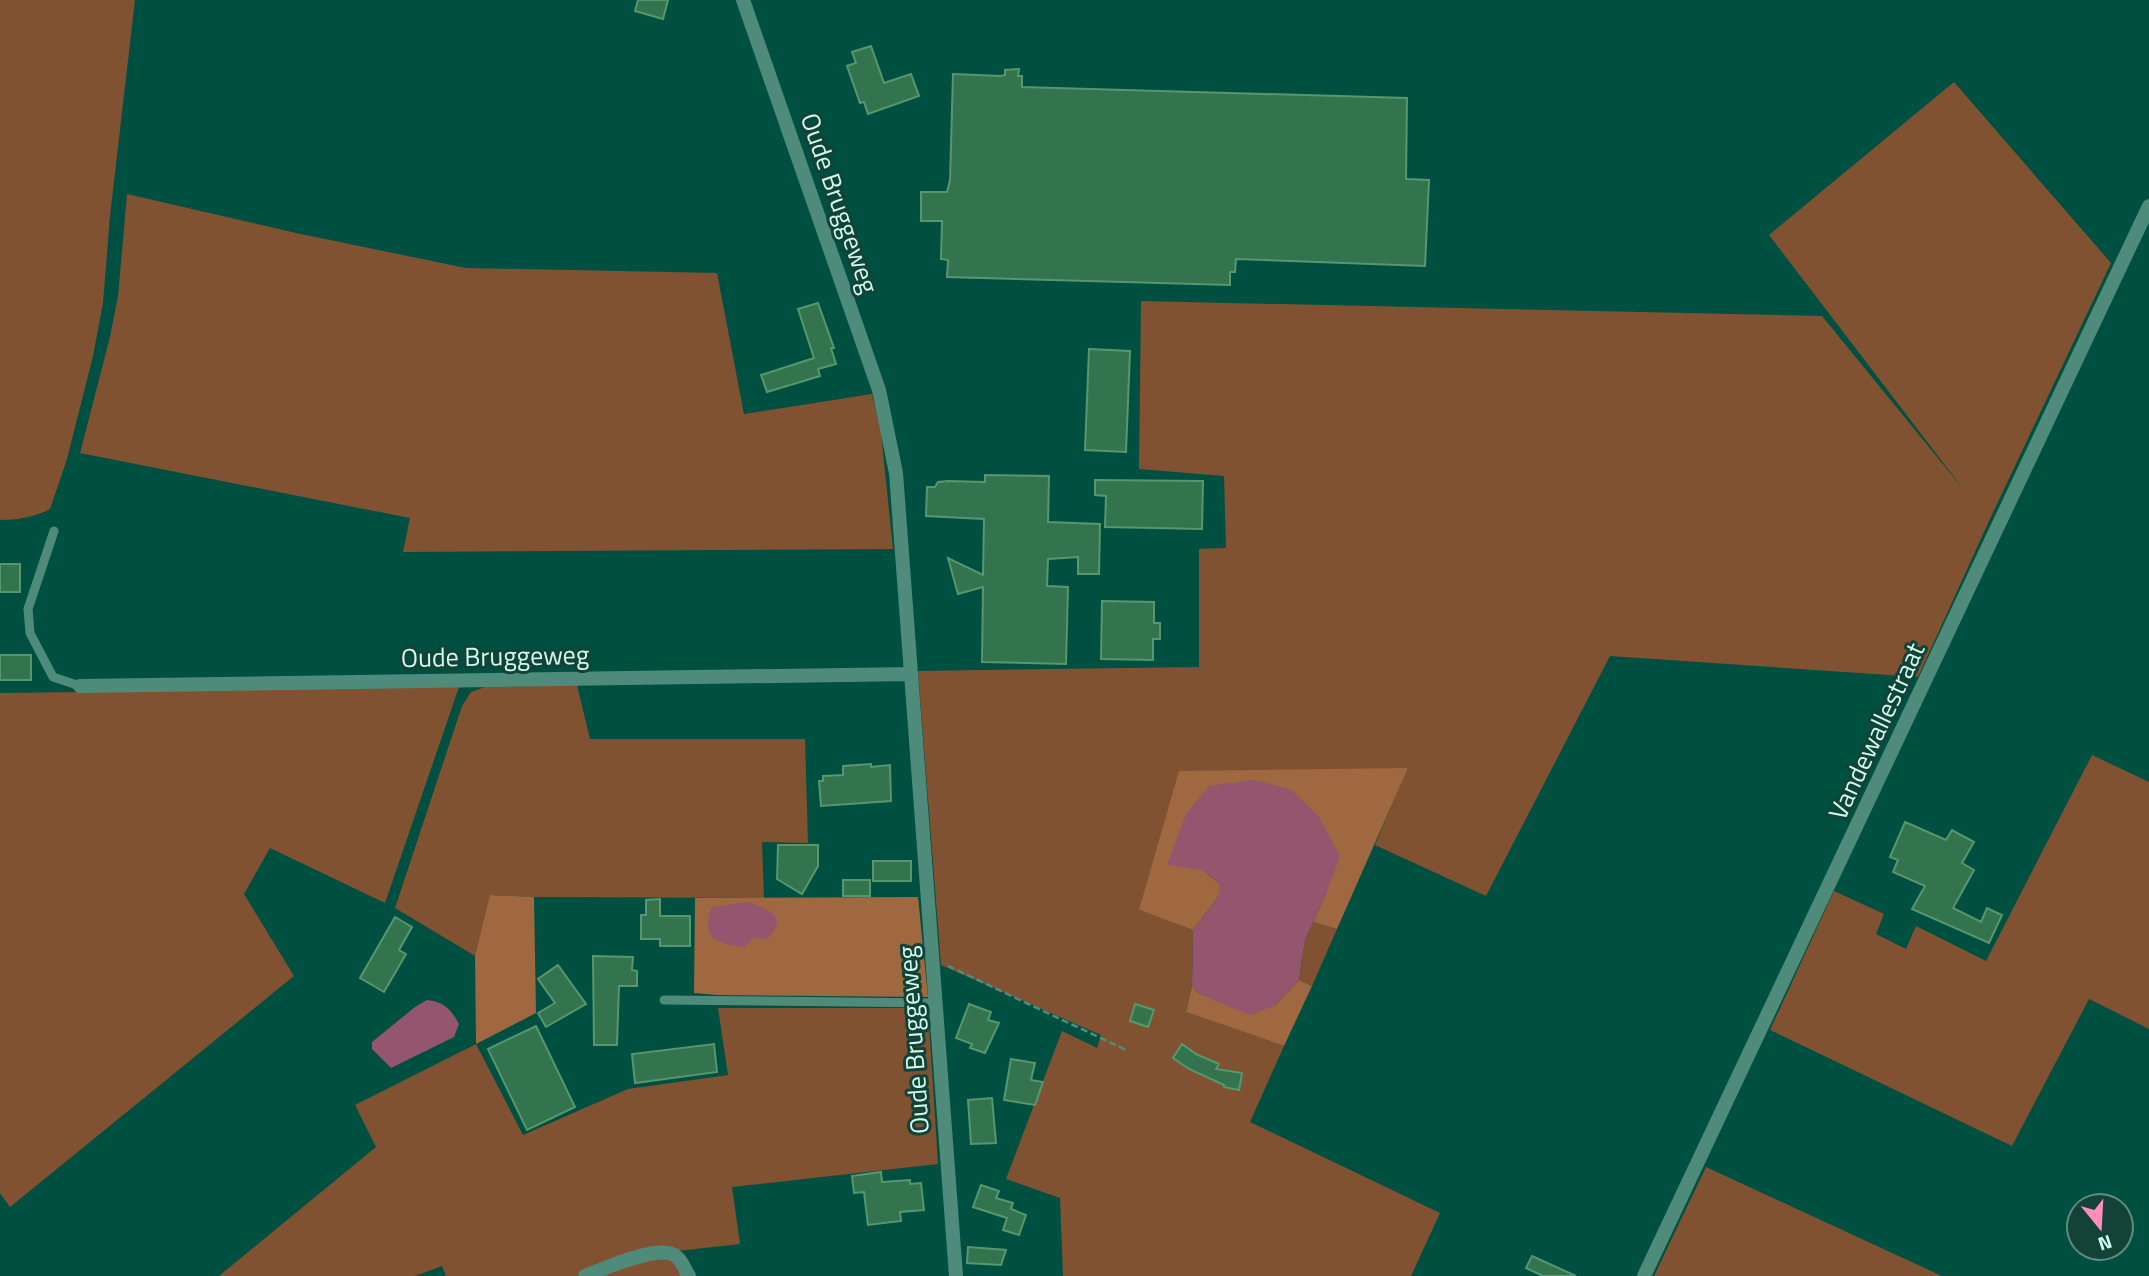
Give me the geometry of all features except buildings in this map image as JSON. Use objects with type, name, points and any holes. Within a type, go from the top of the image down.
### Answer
[{"type":"street","name":"Oude Bruggeweg","points":[[743,0],[879,390],[896,473],[956,1276]]},
{"type":"street","name":"Vandewallestraat","points":[[1644,1276],[2149,206]]},
{"type":"street","name":"Oude Bruggeweg","points":[[80,686],[911,674]]},
{"type":"street","points":[[585,1276],[651,1253],[666,1252],[676,1256],[689,1276]]},
{"type":"lane","points":[[54,531],[28,609],[30,633],[53,677],[80,686]]},
{"type":"lane","points":[[664,1000],[934,1003]]},
{"type":"path","points":[[931,958],[1126,1049]]},
{"type":"shaded area","points":[[0,0],[135,0],[110,216],[103,303],[93,356],[67,459],[50,509],[26,518],[0,520]]},
{"type":"shaded area","points":[[1954,82],[2111,263],[1918,677],[1610,656],[1486,896],[1375,845],[1407,768],[1139,910],[1193,930],[1192,986],[1186,1012],[1284,1046],[1250,1122],[1440,1213],[1411,1276],[1063,1276],[1060,1198],[1006,1179],[1062,1031],[1097,1048],[1101,1035],[941,965],[918,671],[1199,667],[1199,549],[1226,548],[1224,476],[1139,469],[1141,301],[1822,316],[1964,490],[1769,235]]},
{"type":"shaded area","points":[[127,194],[466,268],[717,273],[744,414],[872,394],[881,433],[893,549],[403,552],[410,518],[80,453],[118,296]]},
{"type":"shaded area","points":[[577,685],[590,739],[805,739],[808,843],[762,842],[764,898],[491,895],[475,956],[395,908],[462,706],[471,692],[485,687]]},
{"type":"shaded area","points":[[459,687],[385,903],[270,848],[244,894],[294,976],[10,1207],[0,1193],[0,693]]},
{"type":"shaded area","points":[[2092,755],[2149,782],[2149,1029],[2089,999],[2012,1146],[1770,1030],[1834,891],[1884,914],[1876,934],[1906,949],[1916,926],[1986,961]]},
{"type":"shaded area","points":[[1408,768],[1337,929],[1313,922],[1327,891],[1202,870],[1219,883],[1219,896],[1193,930],[1139,910],[1179,771]]},
{"type":"shaded area","points":[[1254,780],[1290,789],[1319,817],[1340,856],[1305,940],[1299,980],[1274,1006],[1250,1015],[1199,994],[1192,986],[1193,930],[1219,896],[1219,883],[1202,870],[1167,865],[1186,814],[1209,786]]},
{"type":"shaded area","points":[[490,895],[534,897],[536,1013],[476,1044],[475,956]]},
{"type":"shaded area","points":[[918,897],[928,997],[694,993],[695,898]]},
{"type":"shaded area","points":[[748,902],[769,911],[777,919],[774,931],[767,939],[753,938],[745,947],[727,944],[714,938],[708,926],[712,907]]},
{"type":"shaded area","points":[[1313,922],[1337,929],[1312,986],[1299,980],[1305,940]]},
{"type":"shaded area","points":[[1299,980],[1312,986],[1284,1046],[1186,1012],[1192,986],[1199,994],[1274,1006]]},
{"type":"shaded area","points":[[427,1000],[446,1007],[453,1014],[459,1024],[454,1037],[391,1068],[372,1049],[372,1042]]},
{"type":"shaded area","points":[[718,1008],[928,1008],[938,1164],[732,1187],[740,1244],[677,1251],[687,1276],[446,1276],[442,1266],[415,1276],[219,1276],[376,1147],[355,1105],[476,1044],[523,1135],[628,1089],[728,1075]]},
{"type":"shaded area","points":[[1706,1167],[1942,1276],[1654,1276]]}]
